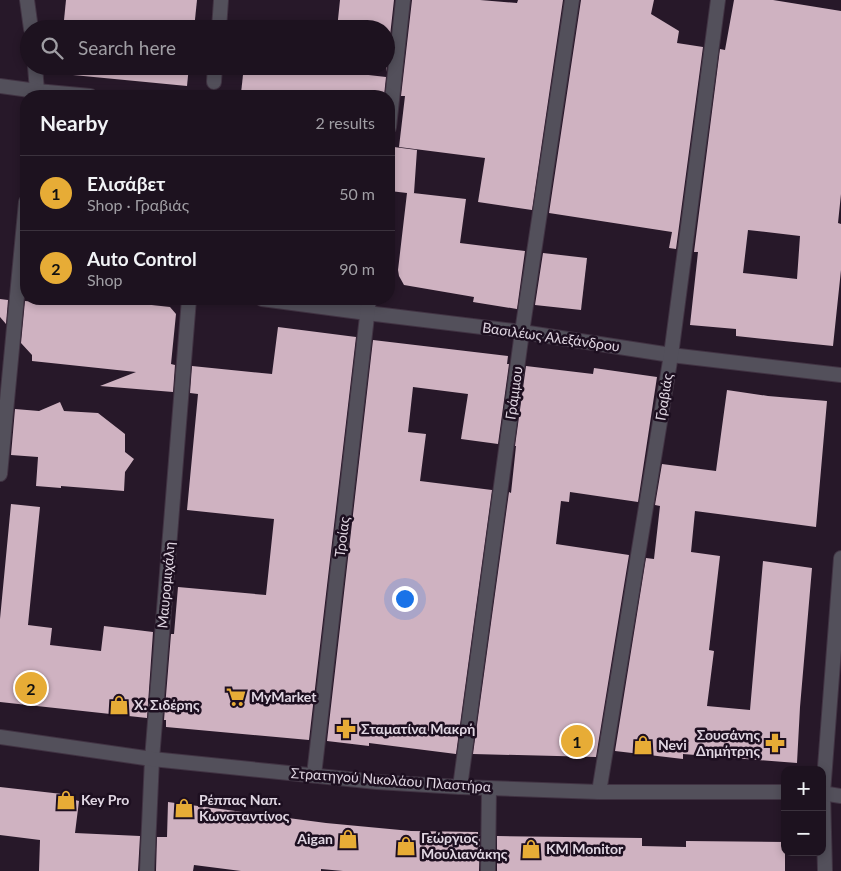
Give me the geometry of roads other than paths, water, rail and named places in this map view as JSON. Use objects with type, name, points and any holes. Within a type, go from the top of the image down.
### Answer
[{"type":"street","points":[[27,0],[29,20]]},
{"type":"street","points":[[219,20],[221,0]]},
{"type":"street","points":[[393,90],[404,0]]},
{"type":"street","name":"Γράμμου","points":[[460,787],[522,332],[572,0]]},
{"type":"street","name":"Γραβιάς","points":[[599,792],[671,355],[718,0]]},
{"type":"street","points":[[36,75],[37,90]]},
{"type":"street","points":[[214,75],[214,82]]},
{"type":"street","points":[[0,86],[20,90]]},
{"type":"street","points":[[0,474],[20,294]]},
{"type":"street","name":"Μαυρομιχάλη","points":[[147,871],[152,759],[189,305]]},
{"type":"street","name":"Βασιλέως Αλεξάνδρου","points":[[307,305],[522,332],[671,355],[841,375]]},
{"type":"street","name":"Τροίας","points":[[314,775],[368,305]]},
{"type":"street","points":[[825,766],[841,558]]},
{"type":"street","name":"Στρατηγού Νικολάου Πλαστήρα","points":[[0,737],[152,759],[377,782],[599,792],[781,792]]},
{"type":"street","points":[[488,871],[489,788]]},
{"type":"street","points":[[826,794],[841,796]]},
{"type":"street","points":[[823,811],[825,871]]},
{"type":"place","name":"Auto Control","points":[[31,688]]},
{"type":"place","name":"MyMarket","points":[[236,697]]},
{"type":"place","name":"Χ. Σιδέρης","points":[[119,705]]},
{"type":"place","name":"Σταματίνα Μακρή","points":[[346,729]]},
{"type":"place","name":"Ελισάβετ","points":[[577,741]]},
{"type":"place","name":"Σουσάνης Δημήτρης","points":[[775,743]]},
{"type":"place","name":"Nevi","points":[[643,745]]},
{"type":"place","name":"Key Pro","points":[[66,800]]},
{"type":"place","name":"Ρέππας Ναπ. Κωνσταντίνος","points":[[184,808]]},
{"type":"place","name":"Aigan","points":[[348,839]]},
{"type":"place","name":"Γεώργιος Μουλιανάκης","points":[[406,846]]},
{"type":"place","name":"KM Monitor","points":[[531,849]]}]
